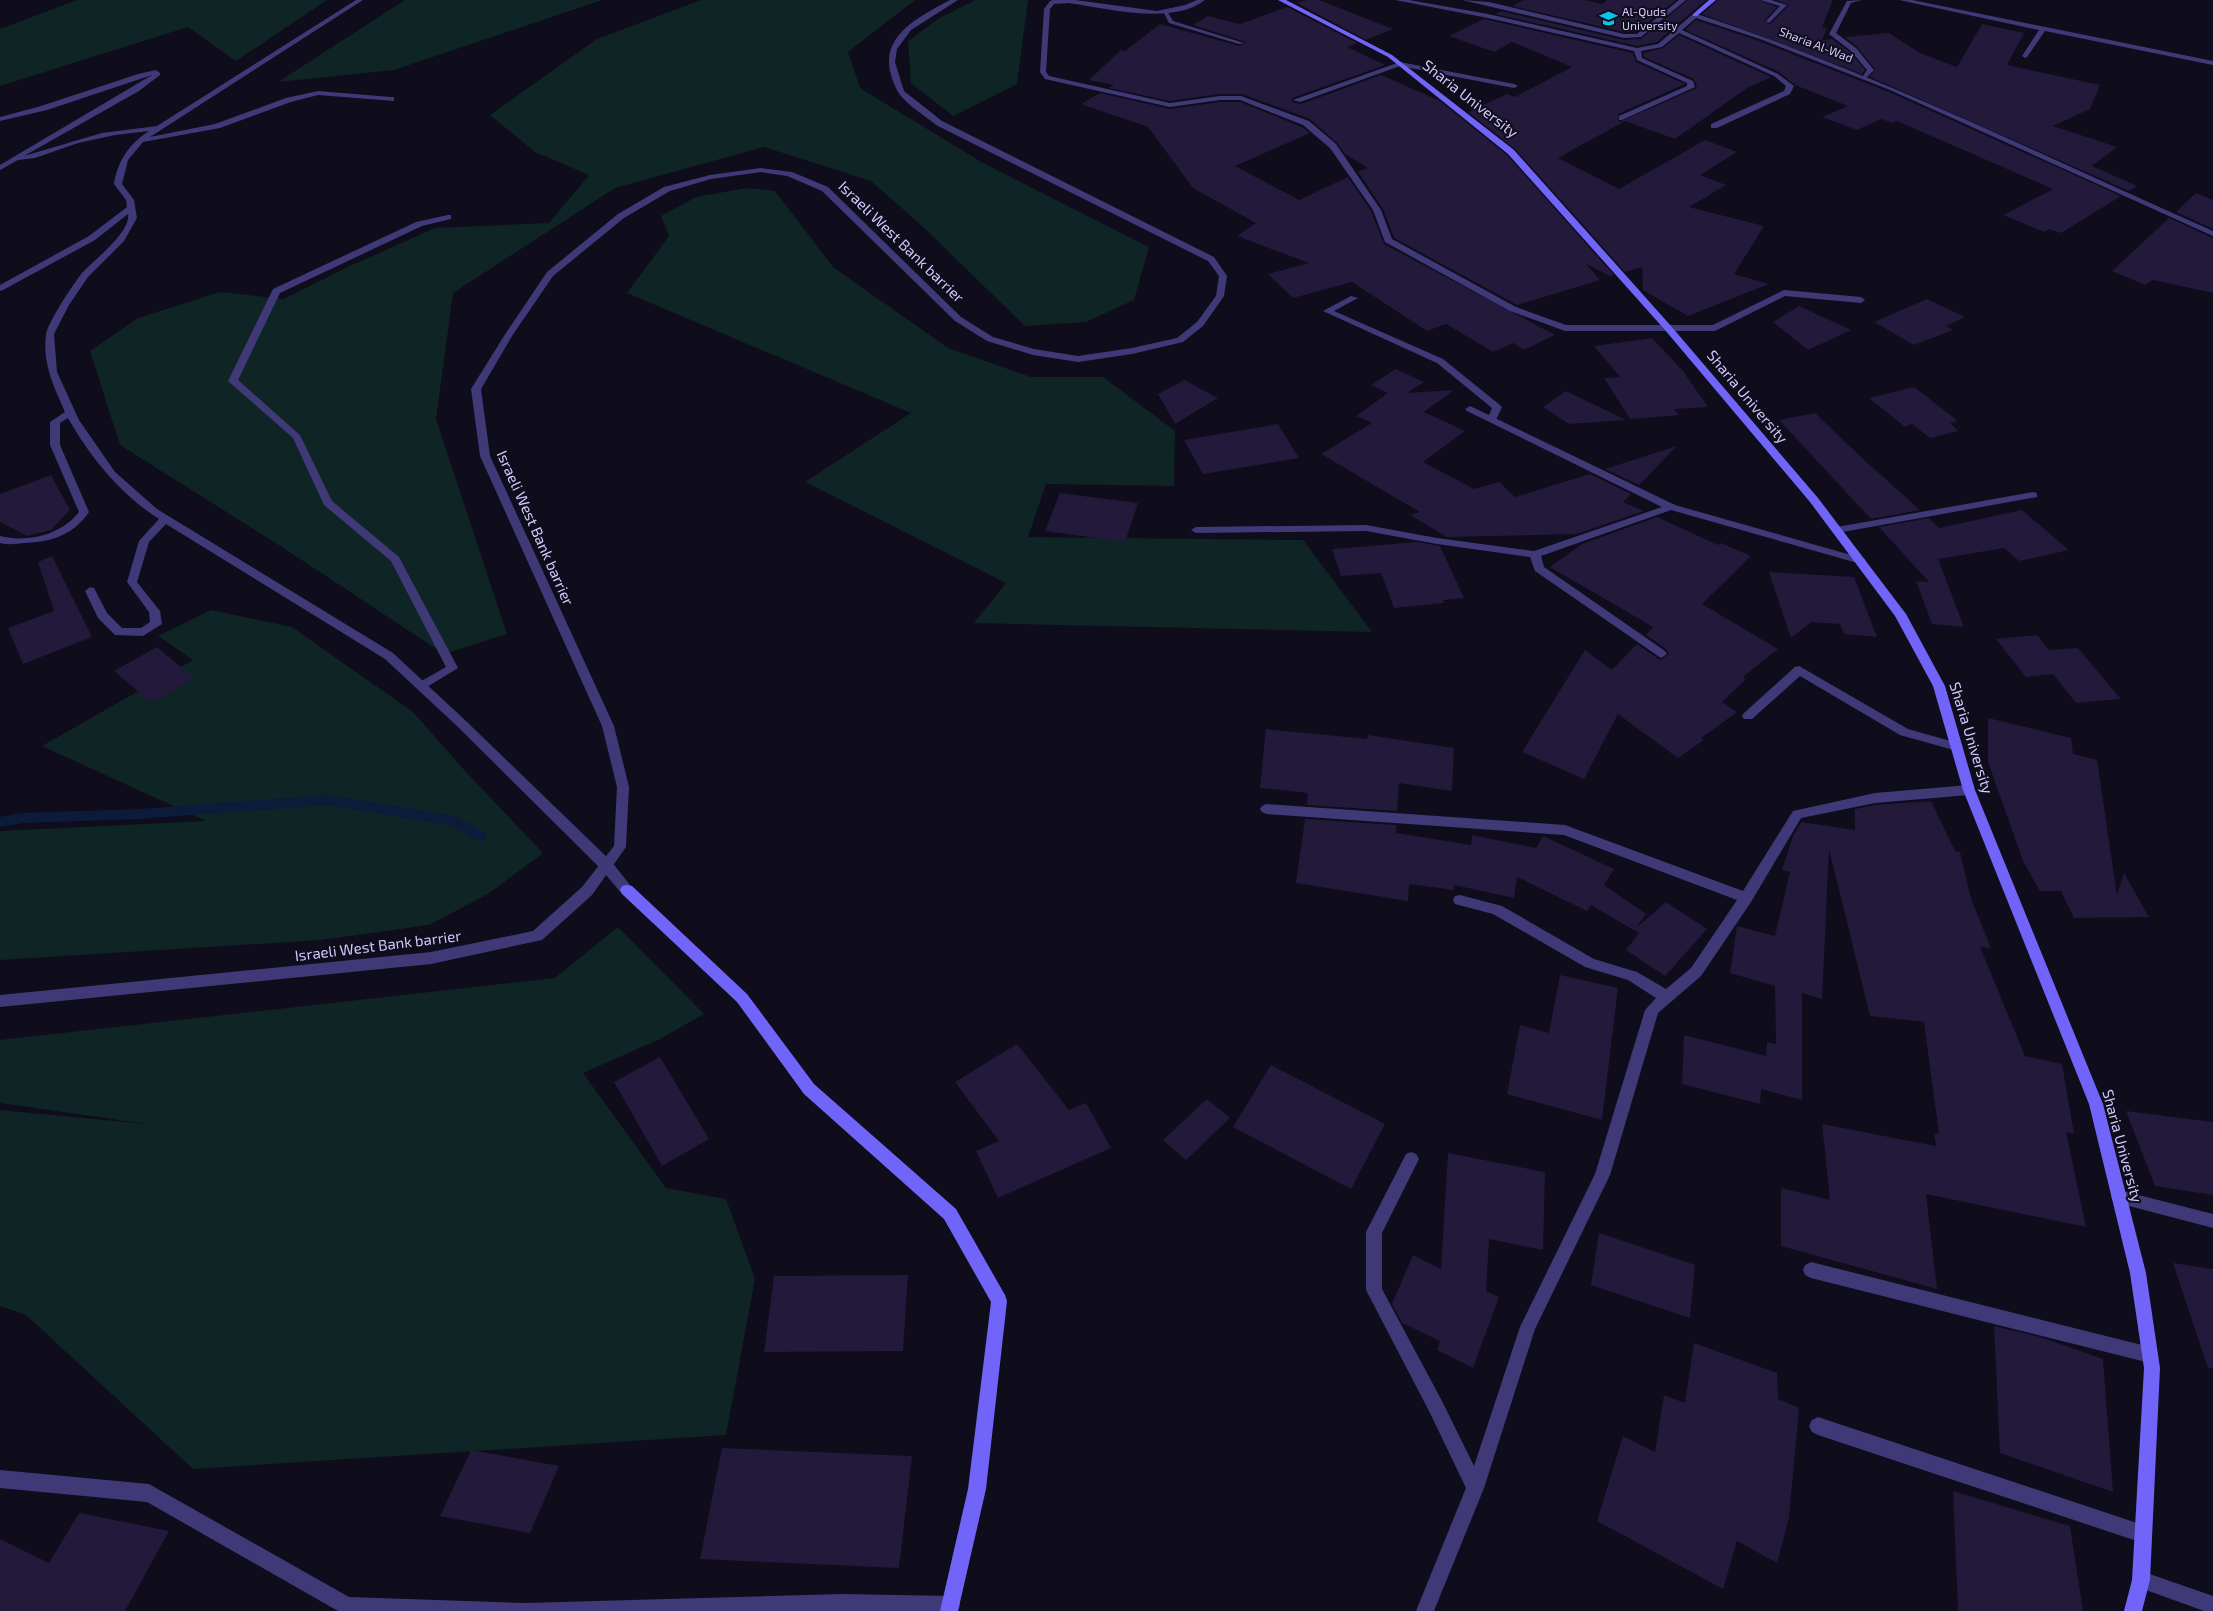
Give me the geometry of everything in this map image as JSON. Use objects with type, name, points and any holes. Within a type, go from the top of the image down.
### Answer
[{"type":"main road","name":"Sharia University","points":[[1281,0],[1390,56],[1511,152],[1668,328],[1837,530],[1900,614],[1939,686],[1969,790],[2096,1104],[2138,1273],[2152,1368],[2141,1580],[2133,1611]]},
{"type":"main road","points":[[1695,15],[1713,0]]},
{"type":"main road","points":[[628,890],[742,998],[809,1089],[950,1214],[999,1301],[977,1490],[950,1608]]},
{"type":"street","points":[[360,0],[140,140],[122,162],[118,184],[130,200],[133,218],[121,239],[85,275],[65,305],[50,334],[52,372],[70,413],[111,474],[165,519],[389,656],[606,865],[628,890]]},
{"type":"street","name":"Israeli West Bank barrier","points":[[0,1001],[431,958],[537,936],[587,891],[620,847],[623,787],[608,726],[484,456],[476,389],[508,336],[550,274],[621,216],[667,189],[710,177],[761,170],[789,174],[826,189],[958,318],[990,339],[1033,352],[1078,359],[1132,351],[1180,340],[1200,324],[1220,296],[1223,276],[1211,259],[940,123],[902,93],[892,70],[892,54],[899,38],[911,24],[955,0]]},
{"type":"street","points":[[1202,0],[1187,7],[1157,13],[1068,1],[1052,2],[1047,9],[1043,72],[1047,78],[1170,105],[1220,98],[1241,98],[1306,123],[1333,146],[1377,210],[1388,240],[1513,309],[1565,328],[1714,328],[1784,293],[1861,300]]},
{"type":"street","points":[[1398,0],[1488,16],[1637,50],[1660,46],[1695,15]]},
{"type":"street","points":[[1465,0],[1624,36],[1639,36],[1683,0]]},
{"type":"street","points":[[1763,0],[1784,5],[1769,20]]},
{"type":"street","points":[[1858,0],[1849,2],[1832,34],[1846,42],[1866,63],[1871,70],[1866,76]]},
{"type":"street","points":[[1902,0],[2213,63]]},
{"type":"street","points":[[1165,12],[1171,22],[1241,43]]},
{"type":"street","name":"Sharia Al-Wad","points":[[1695,15],[1759,34],[1866,76],[2024,146],[2213,234]]},
{"type":"street","points":[[2025,56],[2044,28]]},
{"type":"street","points":[[1678,30],[1776,75],[1790,86],[1787,92],[1714,126]]},
{"type":"street","points":[[1622,118],[1691,87],[1691,82],[1639,59],[1637,50]]},
{"type":"street","points":[[1297,100],[1400,64],[1514,86]]},
{"type":"street","points":[[0,119],[52,106],[150,72],[158,74],[50,139],[22,152],[0,168]]},
{"type":"street","points":[[140,140],[217,126],[289,100],[318,93],[391,99]]},
{"type":"street","points":[[16,158],[33,156],[110,133],[160,128]]},
{"type":"street","points":[[0,288],[92,238],[132,207]]},
{"type":"street","points":[[422,686],[452,668],[395,559],[328,503],[297,437],[233,382],[276,291],[419,224],[448,216]]},
{"type":"street","points":[[1354,298],[1327,310],[1440,361],[1497,407],[1492,420]]},
{"type":"street","points":[[1470,409],[1671,507],[1861,561]]},
{"type":"street","points":[[0,539],[18,540],[55,537],[74,527],[84,512],[55,445],[55,422],[70,413]]},
{"type":"street","points":[[1837,530],[2033,495]]},
{"type":"street","points":[[1196,530],[1366,528],[1438,541],[1535,554],[1671,507]]},
{"type":"street","points":[[90,590],[102,615],[119,632],[143,632],[156,624],[154,610],[132,582],[144,541],[165,519]]},
{"type":"street","points":[[1535,554],[1539,570],[1661,654]]},
{"type":"street","points":[[1748,716],[1799,670],[1904,732],[1957,748]]},
{"type":"street","points":[[1425,1611],[1475,1488],[1528,1327],[1602,1175],[1652,1010],[1696,972],[1746,898],[1796,814],[1875,798],[1969,790]]},
{"type":"street","points":[[1266,809],[1565,830],[1746,898]]},
{"type":"street","points":[[1460,900],[1497,910],[1590,963],[1632,976],[1667,997]]},
{"type":"street","points":[[1411,1159],[1374,1232],[1374,1290],[1436,1406],[1475,1488]]},
{"type":"street","points":[[2119,1197],[2213,1221]]},
{"type":"street","points":[[1811,1270],[2150,1355]]},
{"type":"street","points":[[1818,1426],[2143,1534]]},
{"type":"street","points":[[0,1479],[149,1493],[347,1606],[523,1611]]},
{"type":"street","points":[[2141,1580],[2213,1605]]},
{"type":"street","points":[[528,1611],[842,1604],[950,1608]]},
{"type":"green space","points":[[77,0],[327,0],[236,61],[188,27],[0,86],[0,29]]},
{"type":"green space","points":[[405,0],[602,0],[394,70],[278,82]]},
{"type":"green space","points":[[701,0],[915,0],[848,52],[860,88],[983,163],[1149,247],[1134,300],[1086,322],[1025,326],[922,226],[871,181],[764,147],[615,188],[453,293],[436,419],[507,634],[444,654],[282,547],[120,445],[90,351],[138,318],[220,292],[284,299],[352,265],[435,228],[549,223],[589,175],[535,152],[490,115],[597,39]]},
{"type":"green space","points":[[976,0],[1028,0],[1017,84],[953,116],[911,83],[908,41],[941,17]]},
{"type":"green space","points":[[747,188],[775,191],[833,267],[948,348],[1031,377],[1103,377],[1175,431],[1174,486],[1046,484],[1028,537],[1303,540],[1372,632],[974,623],[1006,583],[805,482],[911,413],[627,293],[669,236],[661,216],[696,197]]},
{"type":"green space","points":[[211,610],[292,627],[413,712],[466,772],[543,853],[488,894],[429,925],[321,940],[0,960],[0,831],[206,821],[42,746],[193,660],[158,636]]},
{"type":"green space","points":[[618,927],[704,1014],[660,1039],[583,1073],[666,1188],[726,1199],[755,1279],[726,1435],[193,1469],[26,1315],[0,1306],[0,1110],[147,1124],[0,1103],[0,1040],[555,978]]},
{"type":"building","points":[[1306,0],[1319,0],[1393,29],[1366,40],[1297,3]]},
{"type":"building","points":[[1524,0],[1585,0],[1602,4],[1607,0],[1676,0],[1636,32],[1624,32],[1512,6]]},
{"type":"building","points":[[1688,0],[1706,0],[1657,42],[1637,46],[1495,14],[1501,11],[1624,40],[1641,39]]},
{"type":"building","points":[[1718,0],[1758,0],[1777,7],[1765,20],[1769,25],[1789,5],[1777,0],[1833,0],[1822,27],[1827,28],[1822,40],[1832,39],[1850,52],[1865,70],[1862,74],[1702,14]]},
{"type":"building","points":[[1287,7],[1357,43],[1347,47],[1385,65],[1292,98],[1292,102],[1301,104],[1381,75],[1440,101],[1507,155],[1614,275],[1610,276],[1586,264],[1600,280],[1517,305],[1394,238],[1383,209],[1358,172],[1368,168],[1345,154],[1337,143],[1310,119],[1242,94],[1220,94],[1170,101],[1109,88],[1114,85],[1089,80],[1121,50],[1125,51],[1160,24],[1239,46],[1246,42],[1193,25],[1208,16],[1240,24]]},
{"type":"building","points":[[1484,19],[1633,53],[1636,62],[1685,84],[1618,114],[1619,122],[1697,88],[1694,79],[1644,57],[1643,53],[1663,48],[1679,35],[1771,77],[1747,88],[1675,139],[1625,121],[1558,158],[1619,189],[1705,140],[1737,152],[1700,175],[1726,185],[1689,207],[1764,226],[1734,274],[1769,284],[1688,316],[1643,290],[1642,267],[1625,272],[1515,149],[1468,112],[1507,94],[1515,97],[1572,67],[1512,42],[1494,52],[1449,36]]},
{"type":"building","points":[[1696,20],[1759,41],[1889,92],[2121,196],[2061,233],[2049,229],[2044,232],[2003,215],[2053,189],[1897,121],[1893,123],[1881,119],[1857,130],[1822,117],[1848,106],[1795,85],[1779,72],[1685,30]]},
{"type":"building","points":[[1982,24],[2024,33],[2007,65],[2100,85],[2090,109],[2053,126],[2117,147],[2092,166],[2137,186],[2129,191],[1870,77],[1875,69],[1857,47],[1845,37],[1889,33],[1920,53],[1957,67]]},
{"type":"building","points":[[1100,93],[1170,109],[1220,102],[1240,102],[1302,127],[1310,133],[1235,166],[1299,200],[1348,177],[1371,211],[1384,244],[1555,335],[1524,350],[1513,343],[1493,352],[1446,324],[1427,331],[1352,282],[1293,298],[1268,274],[1309,263],[1237,236],[1256,223],[1193,188],[1148,127],[1081,104]]},
{"type":"building","points":[[2196,193],[2213,200],[2213,229],[2176,212]]},
{"type":"building","points":[[2169,218],[2213,238],[2213,293],[2153,280],[2145,285],[2112,271]]},
{"type":"building","points":[[1927,299],[1965,317],[1946,326],[1953,330],[1914,345],[1874,322]]},
{"type":"building","points":[[1799,306],[1851,330],[1808,350],[1773,322]]},
{"type":"building","points":[[1652,338],[1683,371],[1708,407],[1674,409],[1679,415],[1630,419],[1604,378],[1620,377],[1594,346]]},
{"type":"building","points":[[1396,369],[1424,382],[1407,393],[1454,390],[1424,412],[1465,431],[1423,462],[1474,489],[1499,482],[1515,497],[1590,474],[1631,494],[1623,502],[1644,511],[1577,534],[1447,537],[1410,515],[1420,512],[1321,454],[1372,423],[1356,416],[1388,393],[1371,385]]},
{"type":"building","points":[[1184,380],[1218,398],[1175,424],[1158,394]]},
{"type":"building","points":[[1914,387],[1958,421],[1950,423],[1958,431],[1930,438],[1912,424],[1905,427],[1869,398]]},
{"type":"building","points":[[1566,391],[1626,420],[1569,424],[1543,407]]},
{"type":"building","points":[[1815,413],[1920,510],[1871,519],[1779,420]]},
{"type":"building","points":[[1278,424],[1299,458],[1203,474],[1184,440]]},
{"type":"building","points":[[1677,446],[1639,485],[1605,469]]},
{"type":"building","points":[[51,475],[70,510],[51,530],[27,536],[0,522],[0,494]]},
{"type":"building","points":[[1060,493],[1138,503],[1125,542],[1045,531]]},
{"type":"building","points":[[2022,510],[2069,550],[2019,561],[2004,548],[1938,559],[1964,627],[1932,624],[1916,581],[1929,582],[1879,527],[1929,518],[1939,528]]},
{"type":"building","points":[[1657,517],[1718,545],[1721,543],[1751,556],[1702,604],[1778,649],[1743,677],[1746,679],[1722,702],[1737,712],[1701,738],[1704,740],[1678,758],[1618,714],[1584,779],[1522,752],[1585,650],[1612,670],[1637,644],[1660,660],[1669,654],[1666,649],[1646,635],[1653,627],[1550,567],[1582,544]]},
{"type":"building","points":[[1417,542],[1440,546],[1464,598],[1443,600],[1444,603],[1394,608],[1381,573],[1341,576],[1332,549]]},
{"type":"building","points":[[52,556],[92,637],[23,664],[8,628],[54,611],[38,562]]},
{"type":"building","points":[[1769,572],[1854,577],[1877,637],[1844,634],[1840,624],[1811,622],[1791,638]]},
{"type":"building","points":[[2037,635],[2049,650],[2078,648],[2121,699],[2076,703],[2053,674],[2026,677],[1996,639]]},
{"type":"building","points":[[157,647],[194,678],[152,703],[114,671]]},
{"type":"building","points":[[1988,718],[2071,738],[2073,754],[2097,760],[2117,895],[2124,873],[2149,917],[2074,918],[2061,891],[2040,891],[2023,861],[1988,762]]},
{"type":"building","points":[[1266,729],[1367,739],[1368,735],[1454,748],[1452,791],[1399,783],[1397,811],[1307,805],[1308,793],[1260,788]]},
{"type":"building","points":[[1931,801],[1955,851],[1960,852],[1971,899],[1991,948],[1980,947],[2025,1056],[2062,1064],[2074,1134],[2066,1132],[2086,1227],[1926,1194],[1937,1289],[1781,1246],[1781,1188],[1830,1200],[1822,1124],[1936,1146],[1934,1133],[1939,1134],[1924,1022],[1870,1016],[1829,849],[1822,999],[1802,993],[1802,1100],[1761,1089],[1760,1104],[1682,1084],[1684,1035],[1766,1056],[1767,1042],[1776,1044],[1775,986],[1730,973],[1737,926],[1775,936],[1790,872],[1782,870],[1793,836],[1801,822],[1855,830],[1855,809],[1875,805]]},
{"type":"building","points":[[1305,819],[1396,825],[1396,833],[1471,845],[1472,835],[1536,848],[1543,836],[1614,869],[1604,885],[1646,914],[1636,928],[1666,902],[1707,929],[1665,976],[1626,950],[1639,933],[1591,905],[1587,911],[1517,877],[1514,898],[1454,885],[1454,890],[1409,884],[1408,901],[1296,883]]},
{"type":"building","points":[[1560,975],[1618,988],[1602,1120],[1507,1094],[1520,1025],[1549,1033]]},
{"type":"building","points":[[1017,1044],[1069,1110],[1086,1103],[1111,1148],[998,1198],[976,1151],[999,1141],[955,1082]]},
{"type":"building","points":[[660,1057],[709,1139],[662,1166],[614,1082]]},
{"type":"building","points":[[1271,1065],[1385,1124],[1351,1189],[1233,1127]]},
{"type":"building","points":[[1207,1099],[1230,1118],[1186,1160],[1163,1140]]},
{"type":"building","points":[[2126,1111],[2213,1122],[2213,1195],[2155,1186]]},
{"type":"building","points":[[1448,1153],[1545,1172],[1543,1250],[1489,1239],[1486,1291],[1499,1297],[1473,1368],[1437,1350],[1440,1341],[1402,1323],[1392,1304],[1413,1255],[1441,1269]]},
{"type":"building","points":[[1599,1233],[1695,1265],[1690,1318],[1591,1285]]},
{"type":"building","points":[[2173,1263],[2213,1269],[2213,1368],[2208,1368]]},
{"type":"building","points":[[908,1275],[903,1351],[764,1352],[774,1276]]},
{"type":"building","points":[[1994,1326],[2040,1337],[2103,1359],[2113,1492],[2000,1453]]},
{"type":"building","points":[[1694,1343],[1777,1373],[1778,1399],[1799,1408],[1789,1518],[1777,1563],[1737,1541],[1723,1589],[1597,1521],[1623,1436],[1655,1452],[1664,1395],[1685,1403]]},
{"type":"building","points":[[722,1448],[912,1456],[899,1568],[700,1559]]},
{"type":"building","points":[[471,1450],[559,1466],[530,1533],[440,1516]]},
{"type":"building","points":[[1953,1491],[2070,1526],[2083,1611],[1958,1611]]},
{"type":"building","points":[[79,1513],[169,1531],[125,1611],[0,1611],[0,1539],[49,1563]]},
{"type":"waterway","points":[[0,822],[23,818],[139,814],[328,800],[453,821],[481,836]]},
{"type":"place","name":"Al-Quds University","points":[[1608,19]]}]
